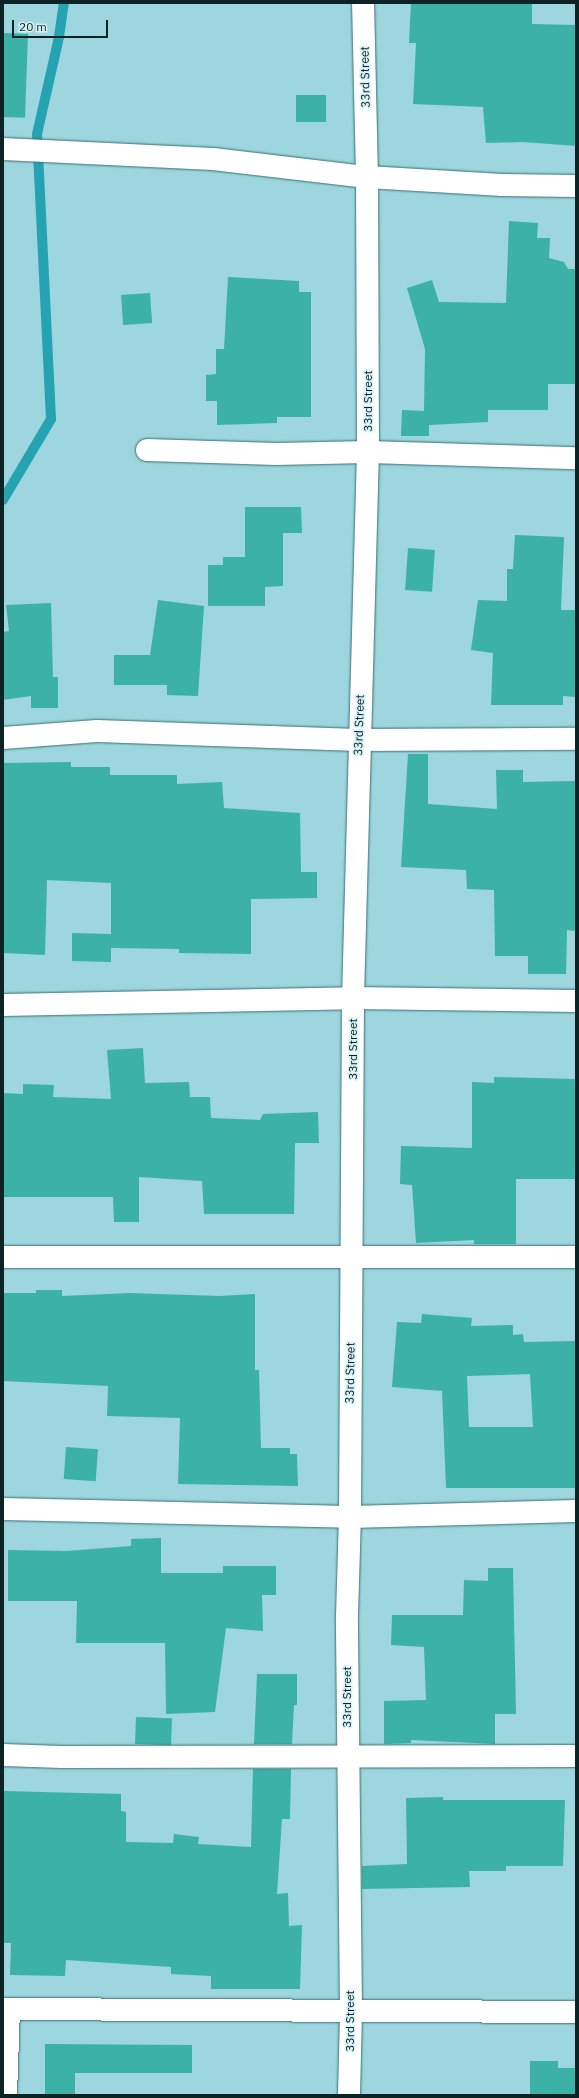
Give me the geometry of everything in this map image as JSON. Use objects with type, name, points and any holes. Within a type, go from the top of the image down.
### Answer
[{"type":"street","name":"33rd Street","points":[[349,2095],[351,2011],[347,1616],[350,1517],[351,1255],[358,740],[368,452],[367,177],[364,3]]},
{"type":"street","points":[[3,149],[213,159],[367,177],[502,185],[576,186]]},
{"type":"street","points":[[147,450],[276,454],[368,452],[576,458]]},
{"type":"street","points":[[3,738],[97,731],[358,740],[576,739]]},
{"type":"street","points":[[3,1005],[354,998],[576,1001]]},
{"type":"street","points":[[3,1257],[351,1255],[576,1257]]},
{"type":"street","points":[[3,1509],[350,1517],[576,1511]]},
{"type":"street","points":[[3,1755],[62,1757],[576,1756]]},
{"type":"street","points":[[6,2095],[6,2009],[576,2012]]},
{"type":"building","points":[[411,3],[532,3],[532,24],[576,25],[576,146],[523,142],[486,143],[483,107],[413,104],[416,43],[409,43]]},
{"type":"building","points":[[3,33],[28,34],[25,118],[3,117]]},
{"type":"building","points":[[296,95],[326,95],[326,122],[296,122]]},
{"type":"building","points":[[509,221],[538,223],[537,238],[550,238],[549,258],[564,262],[568,269],[576,269],[576,384],[548,384],[548,410],[488,410],[488,422],[429,425],[429,436],[401,436],[402,410],[424,411],[425,349],[407,288],[432,280],[439,302],[506,303]]},
{"type":"building","points":[[228,277],[299,281],[299,292],[311,292],[311,417],[277,417],[277,423],[217,425],[217,401],[206,401],[206,375],[216,374],[216,349],[224,349]]},
{"type":"building","points":[[150,293],[152,323],[123,325],[121,295]]},
{"type":"building","points":[[245,507],[301,507],[302,533],[283,533],[283,586],[265,587],[265,606],[208,606],[208,565],[223,565],[223,557],[245,557]]},
{"type":"building","points":[[515,535],[564,537],[561,610],[576,610],[576,697],[563,696],[563,705],[491,705],[493,653],[471,650],[478,600],[507,601],[507,569],[513,569]]},
{"type":"building","points":[[408,548],[435,550],[432,592],[405,590]]},
{"type":"building","points":[[158,600],[204,606],[198,696],[167,695],[167,685],[114,685],[114,655],[150,655]]},
{"type":"building","points":[[51,603],[53,677],[58,677],[58,708],[31,708],[31,696],[3,700],[3,632],[9,631],[6,605]]},
{"type":"building","points":[[408,754],[428,754],[428,804],[497,809],[496,770],[523,770],[523,782],[576,781],[576,931],[567,930],[566,974],[528,974],[528,956],[495,956],[494,890],[467,889],[466,870],[401,867]]},
{"type":"building","points":[[71,762],[71,767],[110,767],[110,775],[177,775],[177,784],[222,782],[224,808],[300,813],[301,872],[317,872],[317,898],[251,899],[251,954],[179,953],[179,949],[111,948],[111,962],[72,961],[72,933],[111,934],[111,883],[47,880],[45,955],[3,953],[3,763]]},
{"type":"building","points":[[143,1048],[145,1083],[189,1082],[190,1097],[210,1097],[211,1118],[260,1120],[263,1114],[318,1112],[319,1143],[295,1143],[294,1214],[204,1214],[202,1181],[139,1177],[139,1222],[114,1222],[113,1197],[3,1197],[3,1093],[23,1094],[23,1084],[54,1085],[53,1097],[111,1099],[107,1050]]},
{"type":"building","points":[[494,1077],[576,1079],[575,1179],[516,1179],[516,1244],[474,1244],[474,1240],[416,1243],[412,1185],[400,1184],[401,1146],[472,1148],[472,1082],[494,1083]]},
{"type":"building","points":[[36,1290],[62,1290],[62,1296],[130,1293],[219,1296],[255,1294],[255,1370],[259,1370],[261,1448],[290,1448],[290,1454],[297,1454],[298,1486],[178,1484],[180,1418],[107,1416],[108,1386],[3,1381],[3,1293],[36,1293]]},
{"type":"building","points":[[422,1314],[472,1318],[471,1326],[513,1325],[513,1335],[523,1334],[524,1342],[576,1341],[576,1488],[446,1488],[442,1391],[392,1387],[397,1322],[421,1323]],"holes":[[[530,1374],[533,1427],[469,1427],[467,1376]]]},
{"type":"building","points":[[66,1447],[98,1449],[96,1481],[64,1479]]},
{"type":"building","points":[[161,1538],[161,1573],[223,1573],[223,1566],[276,1566],[276,1595],[262,1595],[263,1631],[226,1628],[215,1712],[166,1714],[165,1643],[76,1643],[77,1601],[8,1601],[8,1550],[67,1551],[131,1546],[131,1539]]},
{"type":"building","points":[[488,1568],[513,1568],[516,1714],[495,1714],[495,1744],[411,1740],[411,1743],[384,1744],[384,1701],[426,1700],[424,1647],[391,1645],[392,1615],[463,1615],[464,1580],[488,1581]]},
{"type":"building","points":[[257,1674],[297,1674],[297,1705],[294,1705],[292,1744],[254,1744]]},
{"type":"building","points":[[136,1717],[172,1718],[171,1745],[135,1744]]},
{"type":"building","points":[[253,1769],[291,1769],[290,1819],[282,1819],[277,1894],[288,1893],[289,1926],[302,1925],[300,1989],[211,1989],[211,1976],[171,1974],[171,1967],[66,1960],[65,1976],[10,1975],[11,1943],[3,1943],[3,1791],[121,1794],[121,1811],[126,1812],[126,1842],[173,1843],[174,1834],[199,1837],[198,1844],[251,1847]]},
{"type":"building","points":[[443,1797],[443,1800],[565,1800],[563,1866],[506,1866],[506,1871],[469,1871],[470,1887],[362,1889],[362,1866],[407,1864],[406,1798]]},
{"type":"building","points":[[45,2044],[192,2045],[192,2073],[75,2073],[75,2095],[45,2095]]},
{"type":"building","points":[[530,2061],[558,2061],[558,2068],[576,2068],[576,2095],[530,2095]]},
{"type":"waterway","points":[[3,500],[51,419],[37,134],[59,37],[64,3]]}]
